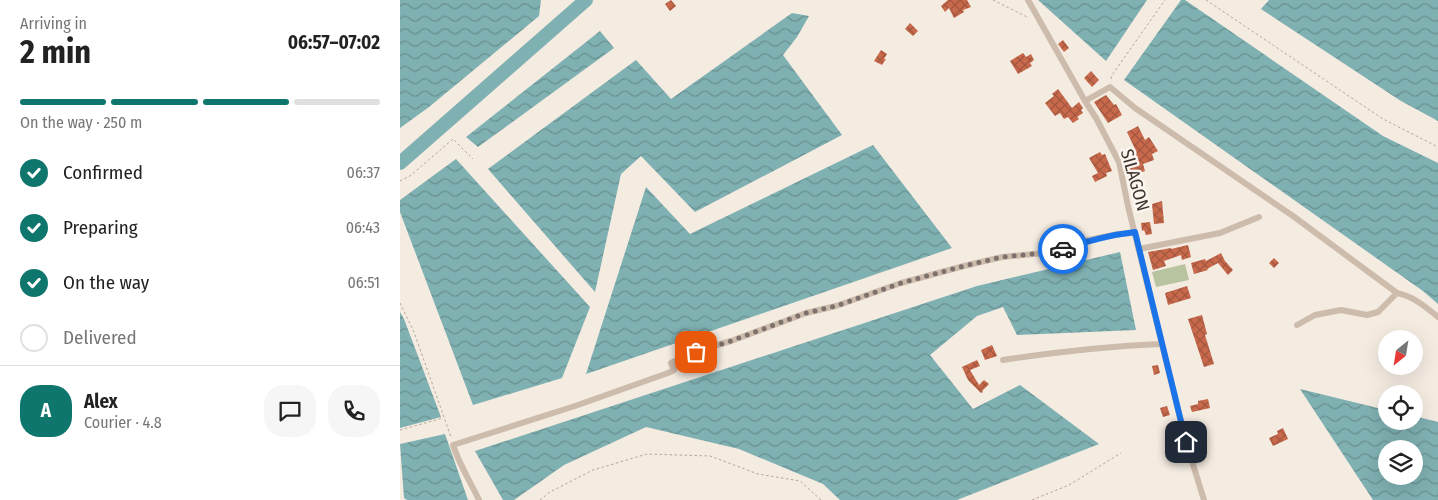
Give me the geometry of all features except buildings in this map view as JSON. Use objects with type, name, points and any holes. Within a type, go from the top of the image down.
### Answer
[{"type":"street","name":"SILAGON","points":[[1028,0],[1119,162],[1186,442],[1204,500]]},
{"type":"street","points":[[1085,101],[1110,87],[1135,108],[1293,216],[1397,293],[1405,295],[1423,305],[1438,317]]},
{"type":"street","points":[[1139,249],[1220,233],[1259,217]]},
{"type":"street","points":[[479,500],[461,466],[454,444],[575,406],[659,376],[674,370],[671,363],[696,352],[806,313],[836,306],[901,283],[1002,257],[1054,252],[1088,240],[1135,232]]},
{"type":"street","points":[[1297,325],[1316,314],[1341,310],[1367,315],[1378,312],[1397,293]]},
{"type":"street","points":[[1003,360],[1059,352],[1162,344]]},
{"type":"path","points":[[993,0],[1043,25]]},
{"type":"path","points":[[1110,87],[1112,75],[1165,0]]},
{"type":"path","points":[[1206,0],[1382,119],[1438,148]]},
{"type":"path","points":[[400,181],[410,176],[453,139],[473,159]]},
{"type":"path","points":[[400,303],[414,332],[454,444]]},
{"type":"path","points":[[400,430],[444,418]]},
{"type":"path","points":[[1032,500],[1069,485],[1121,452]]},
{"type":"path","points":[[540,500],[550,492],[593,470],[647,454],[710,456],[758,474],[800,481],[821,500]]},
{"type":"green space","points":[[1185,264],[1189,280],[1156,287],[1152,272]]},
{"type":"water","points":[[400,0],[541,0],[539,16],[429,107],[400,128]]},
{"type":"water","points":[[1038,0],[1147,0],[1106,61]]},
{"type":"water","points":[[1181,0],[1185,0],[1383,136],[1438,163],[1438,304],[1423,291],[1124,80]]},
{"type":"water","points":[[1269,0],[1438,0],[1438,121],[1401,101],[1261,9]]},
{"type":"water","points":[[792,13],[809,16],[797,37],[783,55],[842,135],[695,212],[641,156],[621,174],[595,292],[488,169],[636,60],[671,99]]},
{"type":"water","points":[[600,31],[614,48],[478,147],[466,137]]},
{"type":"water","points":[[873,145],[952,248],[586,374],[646,187],[690,234]]},
{"type":"water","points":[[456,159],[590,307],[562,378],[473,405],[400,212],[400,200]]},
{"type":"water","points":[[1120,252],[1136,330],[1017,335],[1003,307],[977,316],[930,355],[973,409],[1020,385],[1099,444],[957,500],[840,500],[823,484],[739,449],[646,427],[564,465],[514,500],[503,500],[475,451],[977,286]]},
{"type":"water","points":[[400,312],[441,417],[400,428]]},
{"type":"water","points":[[1300,389],[1378,408],[1378,430],[1423,430],[1423,418],[1438,422],[1438,500],[1373,500]]},
{"type":"water","points":[[445,434],[468,500],[407,500],[404,498],[400,444]]},
{"type":"waterway","points":[[400,163],[586,0]]},
{"type":"way so far","points":[[696,352],[806,313],[836,306],[901,283],[1002,257],[1054,252],[1063,249]]},
{"type":"route","points":[[1063,249],[1088,240],[1135,232],[1186,442]]}]
